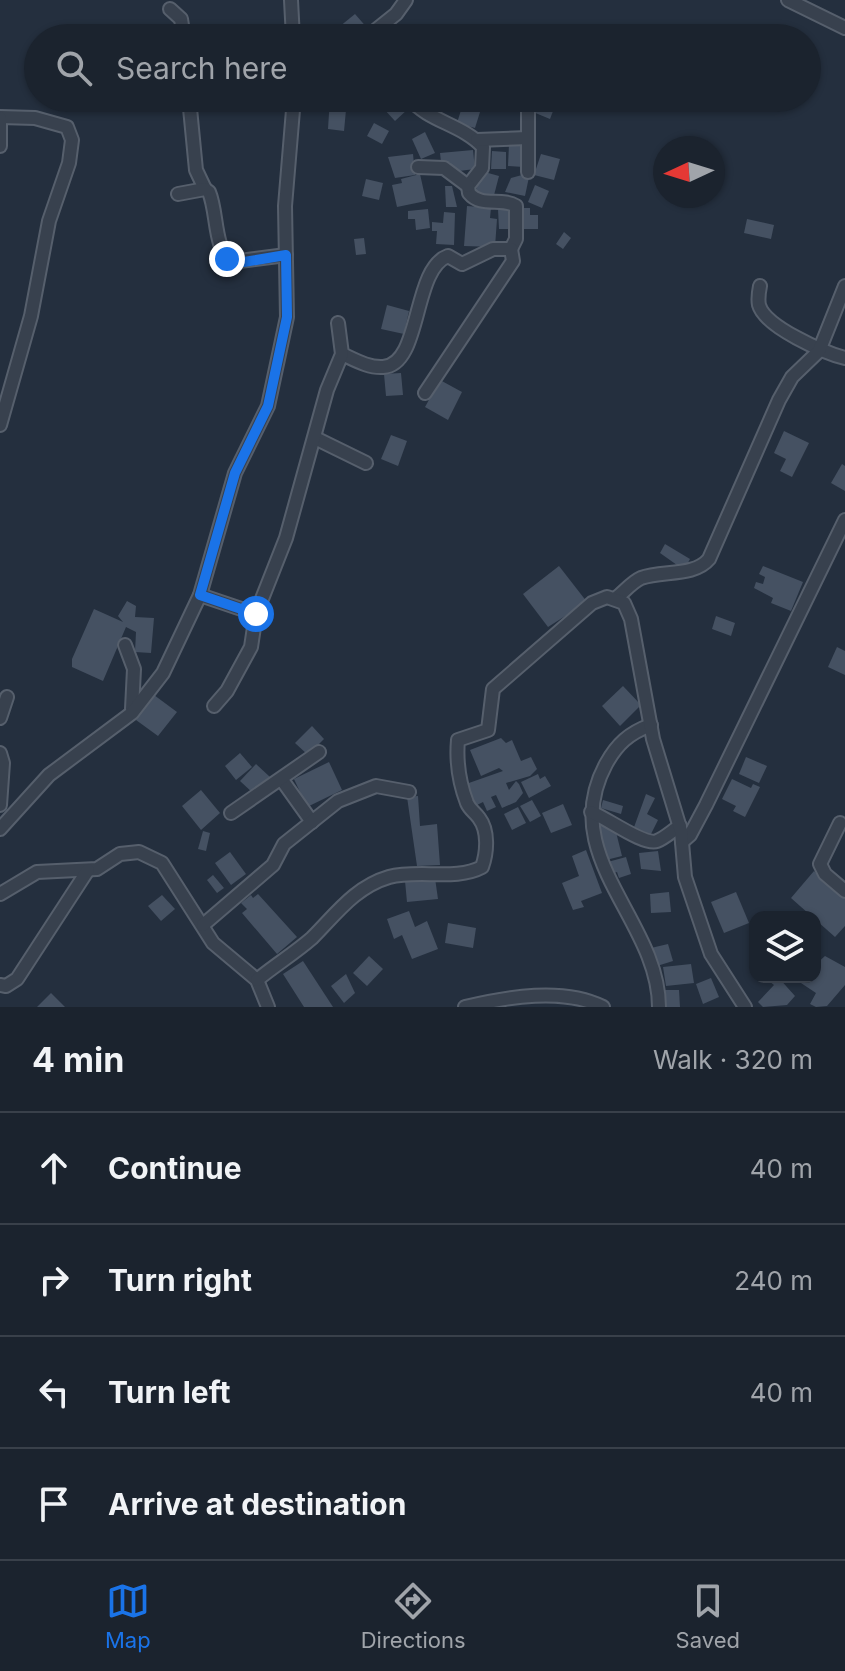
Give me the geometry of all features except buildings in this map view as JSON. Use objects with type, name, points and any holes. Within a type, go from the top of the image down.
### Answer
[{"type":"street","points":[[291,0],[292,24]]},
{"type":"street","points":[[384,24],[406,0]]},
{"type":"street","points":[[788,0],[845,28]]},
{"type":"street","points":[[170,9],[181,19],[182,24]]},
{"type":"street","points":[[190,112],[196,170],[212,199],[227,259],[244,262],[286,255]]},
{"type":"street","points":[[0,828],[49,775],[132,713],[163,673],[200,595],[235,473],[268,406],[287,317],[285,206],[296,112]]},
{"type":"street","points":[[421,112],[477,140],[528,138]]},
{"type":"street","points":[[528,112],[528,172]]},
{"type":"street","points":[[0,146],[0,118],[51,121],[67,127],[72,140],[69,163],[49,221],[31,316],[0,425]]},
{"type":"street","points":[[468,186],[482,168],[484,156],[477,140]]},
{"type":"street","points":[[418,167],[444,168],[468,186],[473,199],[516,206],[516,239],[511,249],[513,261],[425,393]]},
{"type":"street","points":[[178,194],[205,189]]},
{"type":"street","points":[[342,354],[369,366],[386,367],[396,363],[418,318],[427,274],[440,259],[448,256],[462,264],[493,249],[511,249]]},
{"type":"street","points":[[760,286],[759,305],[766,315],[819,351],[845,358]]},
{"type":"street","points":[[257,980],[311,939],[345,901],[388,877],[431,871],[472,873],[482,867],[486,856],[486,839],[481,819],[469,807],[458,775],[458,740],[488,730],[493,689],[592,603],[616,598],[639,579],[704,566],[785,389],[801,366],[819,351],[845,286]]},
{"type":"street","points":[[214,706],[227,691],[251,647],[256,614],[286,538],[327,390],[342,354],[338,323]]},
{"type":"street","points":[[315,438],[366,463]]},
{"type":"street","points":[[682,842],[690,835],[706,805],[845,520]]},
{"type":"street","points":[[200,595],[256,614]]},
{"type":"street","points":[[616,598],[624,603],[631,619],[651,725],[680,826],[685,877],[711,954],[745,1007]]},
{"type":"street","points":[[125,645],[134,669],[132,713]]},
{"type":"street","points":[[0,718],[7,697]]},
{"type":"street","points":[[651,725],[630,732],[611,756],[597,781],[591,812],[596,843],[609,880],[654,972],[659,1007]]},
{"type":"street","points":[[231,813],[319,752]]},
{"type":"street","points":[[0,753],[3,763],[0,805]]},
{"type":"street","points":[[282,780],[312,822]]},
{"type":"street","points":[[203,925],[273,865],[284,844],[338,801],[364,787],[409,792]]},
{"type":"street","points":[[591,812],[612,820],[644,842],[656,841],[680,826]]},
{"type":"street","points":[[840,823],[820,864],[825,874],[845,891]]},
{"type":"street","points":[[0,894],[37,872],[97,869],[120,854],[139,852],[162,863],[213,943],[257,980],[268,1007]]},
{"type":"street","points":[[0,985],[6,986],[17,979],[88,870]]},
{"type":"street","points":[[465,1007],[494,1000],[582,997],[603,1007]]},
{"type":"route","points":[[227,259],[244,262],[286,255],[287,317],[268,406],[235,473],[200,595],[256,614]]}]
